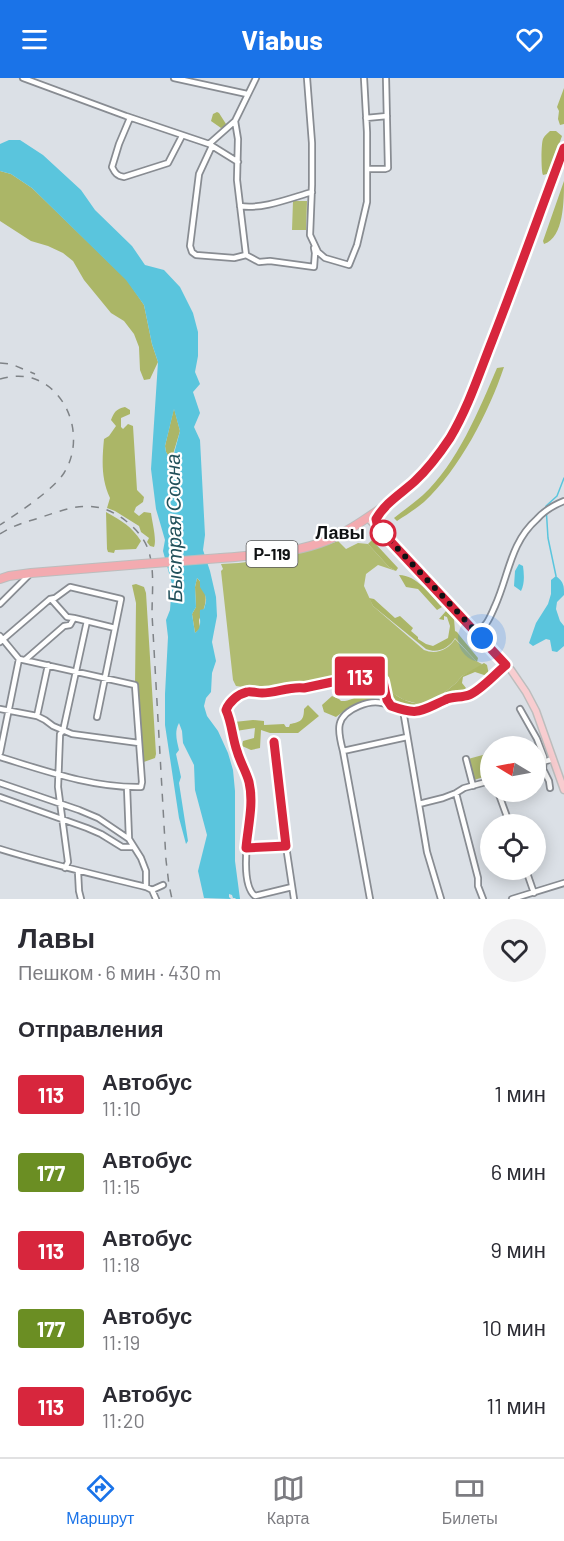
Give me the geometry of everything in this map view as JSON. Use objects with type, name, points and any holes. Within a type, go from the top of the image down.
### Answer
[{"type":"highway","name":"Р-119","points":[[0,579],[31,573],[283,553],[321,542],[368,518],[412,484],[430,465],[460,418],[498,325],[564,148]]},
{"type":"main road","points":[[378,528],[376,519],[385,505]]},
{"type":"main road","points":[[368,518],[477,632],[526,692],[536,711],[564,790]]},
{"type":"main road","points":[[358,524],[367,523],[378,528]]},
{"type":"street","points":[[23,78],[210,145],[237,162]]},
{"type":"street","points":[[174,78],[247,94]]},
{"type":"street","points":[[256,78],[235,121],[210,145],[199,174],[190,246],[192,252],[196,255],[222,258],[246,255],[259,262],[270,261],[314,267],[315,253],[312,239]]},
{"type":"street","points":[[307,78],[312,143],[310,236],[318,252],[325,258],[349,265],[357,245],[367,202],[364,78]]},
{"type":"street","points":[[367,169],[388,168],[386,78]]},
{"type":"street","points":[[366,118],[387,117]]},
{"type":"street","points":[[130,118],[112,167],[119,176],[124,177],[168,163],[182,136]]},
{"type":"street","points":[[235,121],[238,139],[237,180],[246,255]]},
{"type":"street","points":[[240,207],[261,205],[312,192]]},
{"type":"street","points":[[477,632],[484,628],[489,620],[520,538],[542,513],[564,501]]},
{"type":"street","points":[[0,604],[31,573]]},
{"type":"street","points":[[74,618],[70,625],[64,626],[22,659],[8,711],[0,755],[74,779],[141,787],[135,685],[105,678],[77,672],[22,659],[1,639],[51,599],[70,587],[121,599],[116,628],[105,678],[97,717]]},
{"type":"street","points":[[51,599],[67,617],[116,628]]},
{"type":"street","points":[[65,868],[68,862],[58,787],[60,734],[63,731],[87,621]]},
{"type":"street","points":[[37,716],[48,665]]},
{"type":"street","points":[[370,899],[339,731],[342,716],[351,709],[364,704],[381,703],[403,710],[426,710],[446,699],[470,695],[506,665]]},
{"type":"street","points":[[292,886],[255,896],[250,893],[247,880],[246,848],[251,804],[250,784],[232,734],[231,721],[226,710],[228,703],[247,692],[264,693],[296,687],[304,688],[370,674],[383,681],[387,700],[391,706]]},
{"type":"street","points":[[0,709],[37,716],[72,734],[139,743]]},
{"type":"street","points":[[520,709],[535,736]]},
{"type":"street","points":[[403,710],[427,852],[441,899]]},
{"type":"street","points":[[343,751],[407,737]]},
{"type":"street","points":[[274,742],[294,899]]},
{"type":"street","points":[[466,759],[473,786]]},
{"type":"street","points":[[546,761],[553,759]]},
{"type":"street","points":[[546,775],[550,788]]},
{"type":"street","points":[[0,783],[98,818],[129,839],[146,871],[146,887]]},
{"type":"street","points":[[419,804],[480,784]]},
{"type":"street","points":[[127,787],[129,839]]},
{"type":"street","points":[[456,793],[483,899]]},
{"type":"street","points":[[0,797],[101,834],[122,847],[134,847]]},
{"type":"street","points":[[246,848],[286,846]]},
{"type":"street","points":[[0,849],[78,872],[146,887],[152,890],[156,899]]},
{"type":"street","points":[[78,872],[81,899]]},
{"type":"street","points":[[529,880],[534,893]]},
{"type":"street","points":[[512,899],[564,883]]},
{"type":"street","points":[[152,890],[163,885]]},
{"type":"green space","points":[[564,88],[564,124],[560,125],[557,107]]},
{"type":"green space","points":[[217,112],[226,124],[224,127],[221,128],[211,121],[213,114]]},
{"type":"green space","points":[[550,131],[556,131],[562,136],[550,169],[547,174],[543,175],[542,142]]},
{"type":"green space","points":[[0,171],[11,174],[32,188],[127,280],[144,305],[158,362],[150,379],[144,380],[140,370],[139,347],[134,334],[124,321],[111,313],[84,280],[73,261],[63,253],[31,241],[0,221]]},
{"type":"green space","points":[[564,181],[562,217],[556,234],[544,244],[543,241]]},
{"type":"green space","points":[[293,201],[307,201],[306,230],[292,230]]},
{"type":"green space","points":[[504,367],[490,403],[461,457],[424,502],[397,521],[394,518],[423,495],[446,468],[466,436],[497,368]]},
{"type":"green space","points":[[125,407],[130,410],[130,414],[121,418],[121,427],[123,429],[128,424],[133,426],[137,490],[144,497],[143,502],[136,507],[134,512],[139,516],[144,512],[151,513],[155,536],[154,547],[147,542],[149,538],[141,532],[139,526],[107,508],[110,498],[103,469],[104,439],[116,426],[111,420],[114,413]]},
{"type":"green space","points":[[174,408],[180,431],[171,461],[165,446]]},
{"type":"green space","points":[[106,512],[134,531],[141,541],[136,549],[108,552]]},
{"type":"green space","points":[[372,540],[398,568],[396,571],[389,567],[368,544]]},
{"type":"green space","points":[[338,541],[346,549],[358,543],[368,544],[389,567],[396,571],[378,565],[366,574],[364,586],[373,606],[424,650],[433,652],[441,650],[455,639],[476,661],[482,664],[480,667],[462,676],[439,697],[419,704],[404,700],[389,691],[385,680],[375,673],[265,691],[236,686],[233,680],[221,564],[280,557]]},
{"type":"green space","points":[[399,575],[412,578],[442,607],[437,610],[418,589],[406,587]]},
{"type":"green space","points":[[197,578],[204,589],[206,598],[199,620],[200,628],[195,633],[192,614],[196,607]]},
{"type":"green space","points":[[132,585],[144,587],[146,593],[156,754],[155,758],[141,763],[135,685],[136,603]]},
{"type":"green space","points":[[369,598],[374,599],[395,618],[400,616],[413,628],[411,631],[418,639],[433,646],[448,638],[450,626],[447,617],[444,616],[444,620],[439,619],[446,611],[454,619],[455,631],[478,658],[477,662],[455,638],[443,649],[435,651],[426,649],[373,606]]},
{"type":"green space","points":[[484,663],[487,665],[489,675],[475,672],[463,677],[462,683],[466,688],[458,696],[452,695],[456,690],[442,700],[439,697],[462,676]]},
{"type":"green space","points":[[377,685],[383,687],[383,695],[344,711],[336,717],[324,712],[322,705],[332,696],[346,701]]},
{"type":"green space","points":[[386,688],[410,702],[420,704],[435,699],[438,702],[418,709],[405,708],[388,697]]},
{"type":"green space","points":[[308,705],[319,716],[298,733],[270,733],[261,730],[260,748],[251,750],[242,746],[243,741],[254,738],[255,728],[234,730],[234,722],[253,720],[264,721],[264,725],[284,724],[289,727],[290,724],[301,720],[304,709]]},
{"type":"green space","points":[[480,756],[480,778],[474,780],[468,759]]},
{"type":"water","name":"Быстрая Сосна","points":[[9,140],[20,140],[43,155],[81,190],[95,210],[132,246],[145,265],[164,270],[180,287],[193,313],[198,332],[195,372],[200,384],[193,392],[200,413],[194,427],[200,440],[205,535],[203,550],[216,597],[217,616],[212,642],[216,661],[212,673],[211,692],[204,706],[207,716],[218,731],[228,753],[233,770],[235,861],[240,899],[233,898],[229,894],[231,899],[204,898],[198,871],[207,835],[195,790],[194,765],[183,743],[179,723],[176,733],[179,750],[176,754],[181,777],[179,783],[188,841],[186,844],[179,818],[165,725],[168,637],[166,620],[170,610],[172,584],[163,551],[165,540],[156,509],[151,469],[158,362],[144,305],[126,280],[32,188],[11,174],[0,171],[0,144]],"holes":[[[174,409],[180,431],[172,461],[165,446]],[[197,578],[206,599],[204,609],[200,610],[200,625],[195,633],[192,614],[196,607]]]},
{"type":"water","points":[[519,564],[523,566],[524,572],[521,591],[514,586],[515,571]]},
{"type":"water","points":[[556,576],[564,587],[564,595],[557,602],[556,609],[564,626],[564,646],[557,652],[552,651],[550,640],[546,639],[533,646],[529,643],[536,623],[548,604],[551,580]]},
{"type":"waterway","points":[[556,576],[548,538],[546,506],[557,496],[564,478]]},
{"type":"railway","points":[[0,363],[11,364],[35,374]]},
{"type":"railway","points":[[0,379],[24,376],[45,384],[56,393],[64,405],[73,432],[70,460],[59,480],[35,501],[0,525]]},
{"type":"railway","points":[[0,534],[19,524],[62,510],[83,506],[104,509],[115,514],[133,527],[146,545],[152,573],[152,614],[166,860],[172,899]]},
{"type":"bus line","name":"113","points":[[274,742],[286,846],[246,848],[251,804],[250,784],[232,734],[231,721],[226,710],[228,703],[247,692],[264,693],[296,687],[304,688],[370,674],[383,681],[387,700],[391,706],[410,712],[426,710],[446,699],[470,695],[506,665],[378,528],[376,519],[385,505],[406,489],[430,465],[458,424],[479,375],[564,148]]},
{"type":"place","name":"Лавы","points":[[383,533]]},
{"type":"route","points":[[383,533],[482,638]]}]
